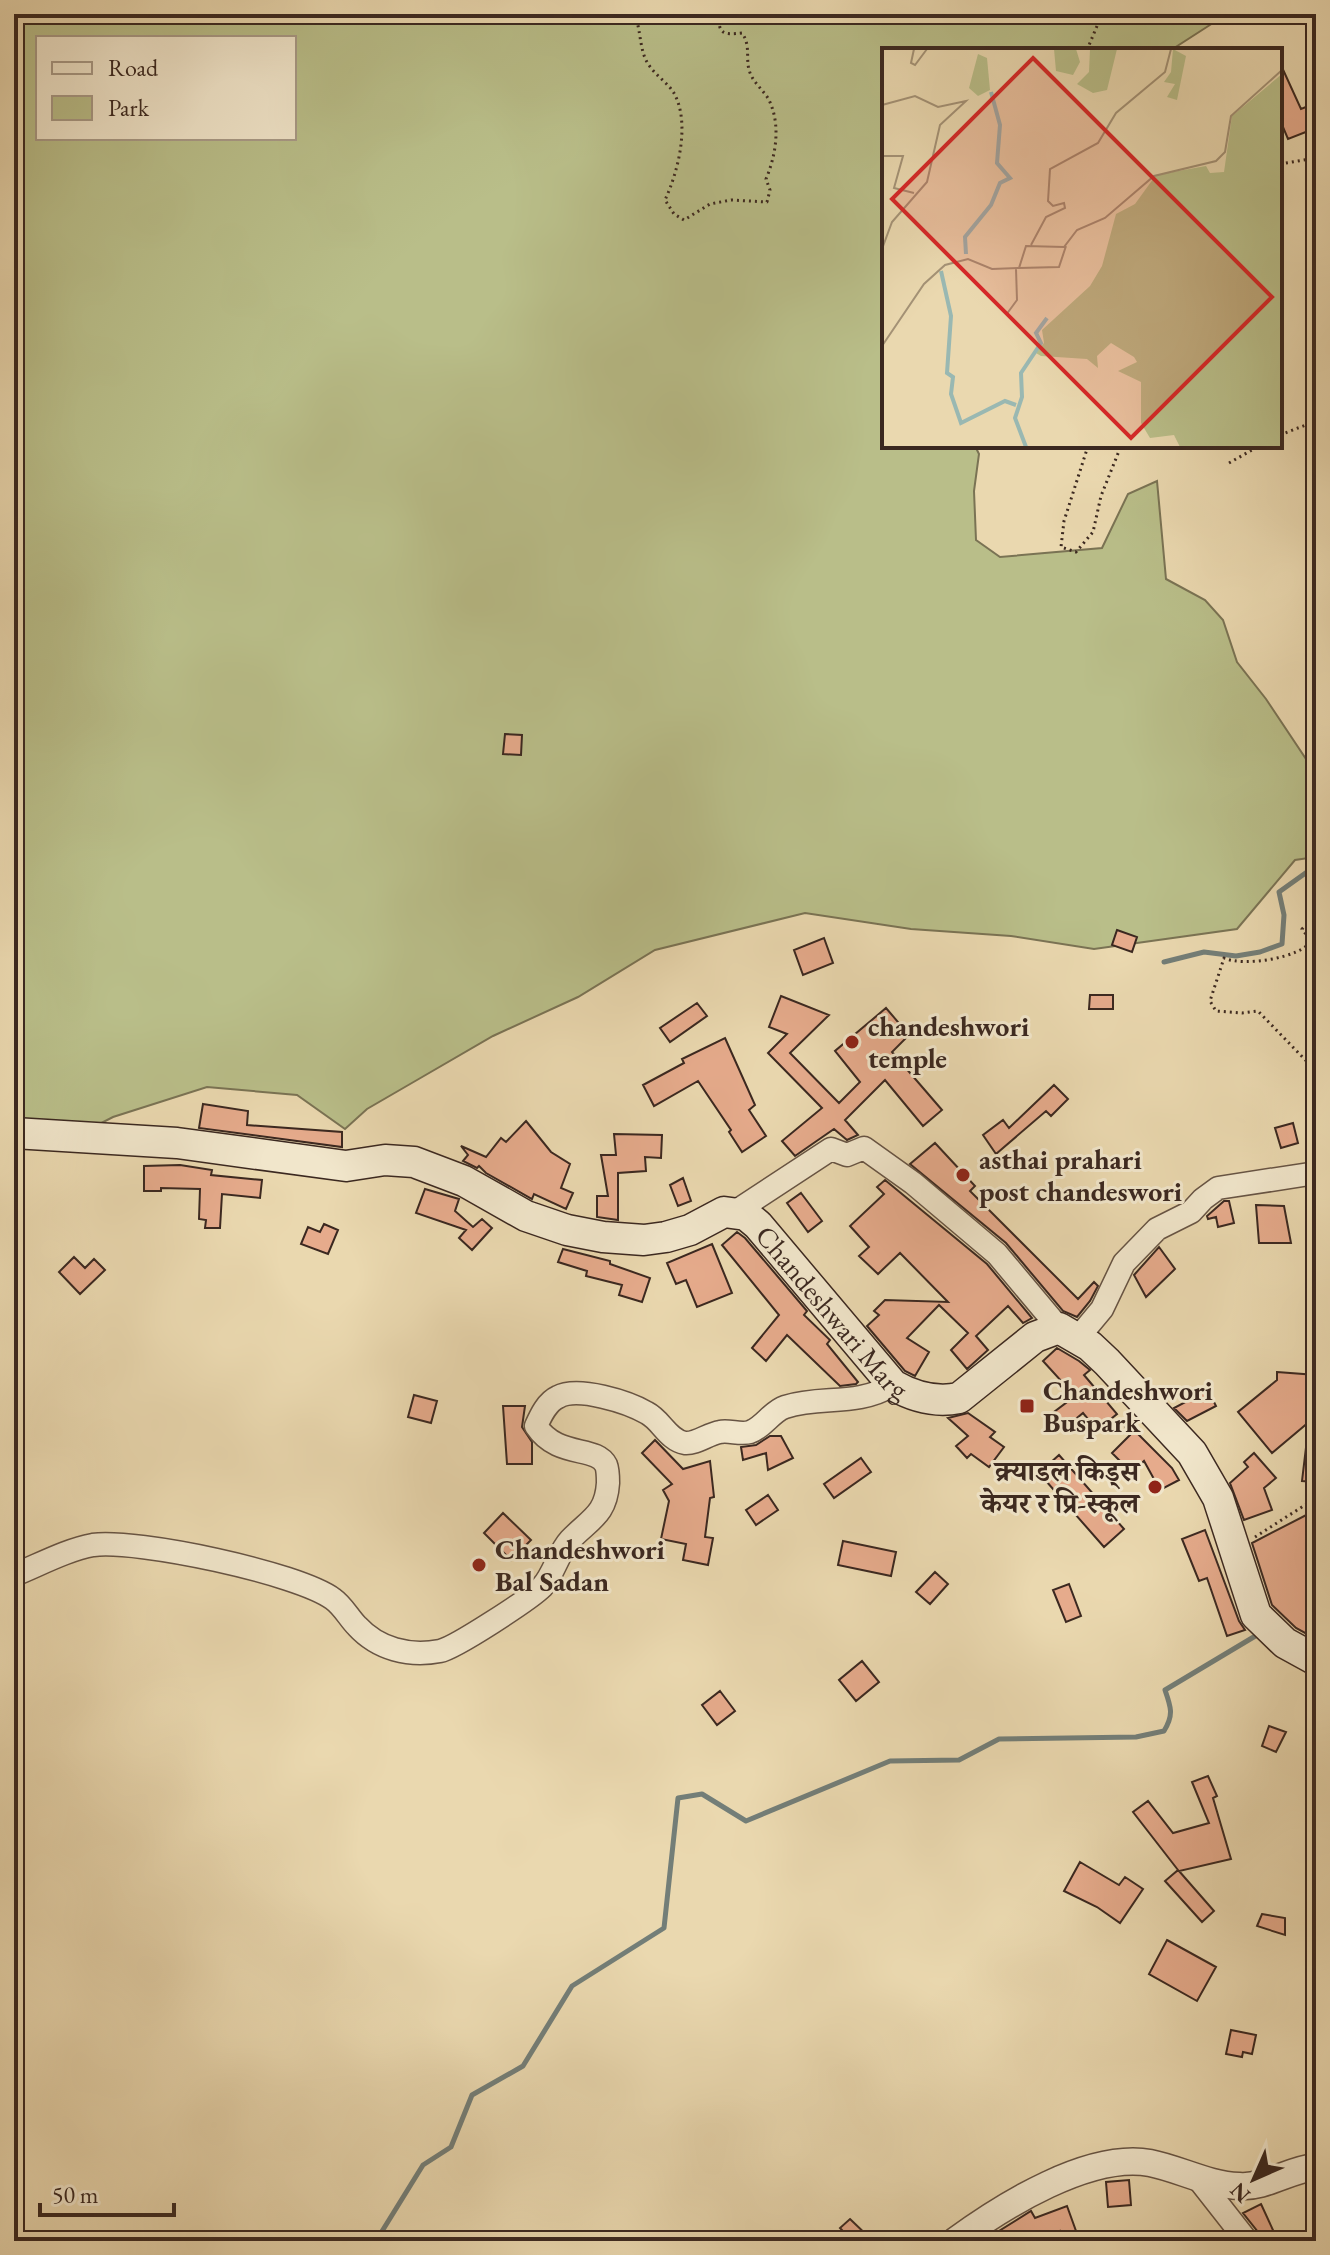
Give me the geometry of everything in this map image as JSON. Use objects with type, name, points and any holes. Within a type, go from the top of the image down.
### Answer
[{"type":"main road","name":"Chandeshwari Marg","points":[[14,1133],[177,1143],[346,1166],[385,1160],[414,1162],[464,1181],[497,1202],[535,1220],[603,1237],[644,1240],[666,1237],[690,1230],[724,1212],[746,1215],[758,1225],[893,1385],[921,1398],[947,1401],[959,1398],[1035,1337],[1068,1334]]},
{"type":"main road","points":[[1068,1334],[1107,1362],[1192,1453],[1218,1498],[1256,1615],[1285,1643],[1316,1660]]},
{"type":"street","points":[[735,1212],[831,1149],[847,1155],[864,1148],[913,1183],[997,1254],[1068,1334],[1102,1309],[1124,1263],[1157,1229],[1191,1212],[1218,1188],[1316,1173]]},
{"type":"street","points":[[14,1575],[94,1545],[145,1546],[246,1568],[311,1588],[335,1600],[373,1642],[388,1649],[441,1651],[461,1642],[543,1586],[568,1542],[603,1509],[608,1487],[605,1464],[596,1453],[559,1447],[544,1437],[536,1426],[544,1410],[556,1397],[569,1393],[592,1394],[617,1401],[649,1413],[675,1440],[687,1444],[721,1432],[751,1432],[783,1407],[848,1401],[893,1385]]},
{"type":"street","points":[[955,2241],[1005,2207],[1104,2164],[1126,2161],[1151,2164],[1243,2187],[1316,2167]]},
{"type":"street","points":[[1196,2176],[1247,2241]]},
{"type":"path","points":[[634,14],[645,60],[675,95],[681,120],[681,145],[674,180],[665,200],[674,214],[684,220],[710,204],[731,200],[767,202],[770,190],[766,179],[776,153],[773,112],[768,99],[750,74],[748,42],[742,33],[726,35],[720,32],[719,14]]},
{"type":"path","points":[[1088,48],[1102,14]]},
{"type":"path","points":[[1282,164],[1316,158]]},
{"type":"path","points":[[1282,434],[1316,421]]},
{"type":"path","points":[[1087,448],[1064,521],[1061,547],[1076,552],[1093,532],[1101,496],[1120,448]]},
{"type":"path","points":[[1229,463],[1255,448]]},
{"type":"path","points":[[1316,915],[1302,929],[1311,941],[1305,949],[1269,961],[1231,961],[1224,958],[1210,1001],[1216,1011],[1258,1011],[1316,1071]]},
{"type":"path","points":[[1234,1551],[1316,1498]]},
{"type":"path","points":[[1316,2021],[1312,2047],[1316,2047]]},
{"type":"green space","points":[[14,14],[1214,14],[1213,23],[1174,48],[882,48],[882,448],[976,448],[979,454],[974,491],[976,540],[1000,557],[1102,548],[1128,494],[1157,481],[1166,579],[1205,600],[1223,620],[1237,662],[1316,774],[1316,857],[1295,860],[1237,929],[1094,949],[1011,936],[911,929],[805,913],[655,950],[578,997],[493,1036],[367,1109],[345,1129],[297,1095],[207,1087],[113,1117],[84,1132],[14,1124]]},
{"type":"building","points":[[1282,67],[1301,109],[1316,103],[1316,128],[1288,139],[1282,125]]},
{"type":"building","points":[[505,734],[522,735],[521,755],[503,754]]},
{"type":"building","points":[[1117,930],[1137,937],[1132,952],[1112,945]]},
{"type":"building","points":[[824,938],[833,963],[803,975],[794,950]]},
{"type":"building","points":[[1090,995],[1113,995],[1113,1009],[1089,1009]]},
{"type":"building","points":[[781,996],[829,1015],[790,1053],[839,1103],[860,1082],[835,1051],[886,1008],[909,1035],[892,1052],[942,1110],[923,1126],[885,1080],[845,1120],[858,1135],[847,1140],[834,1129],[795,1156],[782,1141],[822,1108],[768,1053],[787,1034],[769,1027]]},
{"type":"building","points":[[697,1003],[707,1016],[670,1042],[660,1028]]},
{"type":"building","points":[[725,1038],[755,1105],[749,1110],[766,1136],[742,1152],[698,1081],[654,1106],[643,1085],[684,1063],[682,1059]]},
{"type":"building","points":[[1054,1085],[1068,1099],[1051,1116],[1046,1111],[996,1154],[983,1135],[1003,1120],[1009,1128]]},
{"type":"building","points":[[203,1104],[248,1111],[247,1125],[342,1132],[342,1147],[199,1128]]},
{"type":"building","points":[[526,1121],[551,1152],[570,1164],[561,1188],[573,1193],[566,1209],[534,1194],[532,1199],[479,1166],[477,1168],[463,1161],[468,1155],[461,1146],[486,1157],[501,1138],[506,1142]]},
{"type":"building","points":[[1293,1123],[1298,1143],[1281,1148],[1275,1128]]},
{"type":"building","points":[[614,1134],[662,1135],[661,1158],[645,1157],[646,1171],[618,1173],[618,1220],[597,1217],[597,1196],[608,1196],[601,1155],[616,1155]]},
{"type":"building","points":[[935,1143],[975,1186],[970,1191],[1078,1299],[1094,1282],[1098,1286],[1077,1317],[1063,1311],[1006,1243],[910,1164]]},
{"type":"building","points":[[180,1165],[212,1170],[211,1175],[262,1180],[260,1198],[222,1194],[220,1228],[205,1228],[206,1220],[199,1219],[200,1189],[144,1191],[144,1166]]},
{"type":"building","points":[[683,1178],[691,1201],[678,1206],[670,1185]]},
{"type":"building","points":[[885,1180],[987,1264],[1032,1318],[1023,1323],[1008,1306],[976,1336],[988,1350],[967,1369],[951,1350],[968,1333],[939,1305],[907,1338],[929,1352],[915,1376],[905,1371],[867,1326],[879,1315],[874,1311],[885,1300],[948,1302],[900,1253],[878,1274],[859,1256],[869,1247],[850,1226],[884,1194],[877,1187]]},
{"type":"building","points":[[425,1189],[459,1199],[455,1211],[473,1227],[482,1219],[492,1228],[472,1250],[459,1238],[466,1230],[416,1213]]},
{"type":"building","points":[[801,1193],[822,1221],[808,1232],[787,1203]]},
{"type":"building","points":[[1224,1201],[1229,1201],[1234,1223],[1218,1227],[1216,1217],[1208,1219],[1207,1216]]},
{"type":"building","points":[[1256,1205],[1284,1206],[1291,1243],[1259,1243]]},
{"type":"building","points":[[324,1224],[338,1230],[328,1254],[301,1244],[308,1227],[320,1232]]},
{"type":"building","points":[[737,1232],[807,1311],[804,1315],[830,1340],[827,1344],[858,1382],[856,1384],[840,1386],[787,1335],[766,1361],[752,1348],[779,1315],[722,1245]]},
{"type":"building","points":[[712,1244],[732,1293],[697,1307],[686,1280],[676,1284],[667,1263]]},
{"type":"building","points":[[1159,1247],[1175,1269],[1146,1297],[1134,1275]]},
{"type":"building","points":[[563,1249],[610,1261],[610,1264],[650,1278],[642,1302],[619,1295],[622,1285],[586,1276],[587,1271],[558,1262]]},
{"type":"building","points":[[74,1257],[85,1268],[94,1259],[105,1270],[80,1294],[59,1272]]},
{"type":"building","points":[[1057,1348],[1090,1370],[1084,1375],[1117,1414],[1097,1430],[1083,1413],[1066,1427],[1054,1412],[1075,1396],[1043,1361]]},
{"type":"building","points":[[1277,1372],[1316,1375],[1316,1416],[1272,1453],[1238,1412],[1277,1380]]},
{"type":"building","points":[[1208,1390],[1216,1406],[1187,1421],[1174,1408]]},
{"type":"building","points":[[414,1395],[437,1401],[431,1423],[408,1417]]},
{"type":"building","points":[[503,1406],[525,1406],[522,1427],[532,1442],[532,1464],[507,1464]]},
{"type":"building","points":[[968,1413],[995,1432],[990,1437],[1004,1447],[989,1467],[971,1454],[967,1458],[956,1446],[968,1436],[948,1418]]},
{"type":"building","points":[[1128,1424],[1172,1468],[1179,1480],[1160,1490],[1144,1461],[1132,1473],[1112,1453],[1130,1435],[1125,1427]]},
{"type":"building","points":[[770,1436],[781,1436],[793,1458],[768,1470],[766,1453],[743,1460],[741,1447],[756,1445]]},
{"type":"building","points":[[1307,1439],[1316,1440],[1316,1482],[1302,1481]]},
{"type":"building","points":[[655,1440],[683,1469],[710,1461],[714,1497],[710,1498],[705,1537],[713,1538],[708,1565],[683,1560],[686,1544],[661,1539],[669,1501],[663,1490],[672,1484],[642,1453]]},
{"type":"building","points":[[1254,1453],[1276,1478],[1264,1488],[1272,1510],[1244,1520],[1230,1483],[1248,1467],[1244,1462]]},
{"type":"building","points":[[1059,1455],[1124,1529],[1104,1547],[1039,1473]]},
{"type":"building","points":[[861,1458],[871,1472],[834,1498],[824,1484]]},
{"type":"building","points":[[768,1495],[778,1510],[756,1525],[746,1510]]},
{"type":"building","points":[[1316,1510],[1316,1639],[1296,1628],[1272,1605],[1252,1543]]},
{"type":"building","points":[[503,1513],[531,1540],[511,1560],[484,1533]]},
{"type":"building","points":[[1205,1530],[1245,1630],[1227,1636],[1207,1578],[1199,1581],[1182,1539]]},
{"type":"building","points":[[843,1541],[896,1552],[891,1576],[838,1565]]},
{"type":"building","points":[[935,1572],[948,1584],[930,1604],[916,1592]]},
{"type":"building","points":[[1069,1584],[1081,1616],[1066,1622],[1053,1590]]},
{"type":"building","points":[[862,1661],[879,1682],[856,1701],[839,1680]]},
{"type":"building","points":[[720,1691],[735,1711],[717,1725],[702,1705]]},
{"type":"building","points":[[1269,1726],[1286,1732],[1276,1752],[1262,1746]]},
{"type":"building","points":[[1208,1776],[1217,1796],[1213,1798],[1231,1859],[1179,1871],[1214,1911],[1202,1922],[1165,1881],[1178,1870],[1133,1812],[1148,1801],[1173,1833],[1209,1823],[1192,1782]]},
{"type":"building","points":[[1080,1862],[1119,1885],[1125,1877],[1143,1889],[1120,1923],[1097,1907],[1064,1891]]},
{"type":"building","points":[[1262,1914],[1285,1918],[1285,1935],[1257,1926]]},
{"type":"building","points":[[1167,1940],[1216,1967],[1197,2001],[1149,1974]]},
{"type":"building","points":[[1231,2030],[1256,2035],[1252,2054],[1243,2052],[1242,2057],[1226,2054]]},
{"type":"building","points":[[1129,2180],[1131,2205],[1108,2207],[1106,2182]]},
{"type":"building","points":[[1261,2204],[1278,2241],[1261,2241],[1243,2213]]},
{"type":"building","points":[[1067,2206],[1076,2231],[1062,2236],[1060,2231],[1040,2241],[983,2241],[1031,2211],[1035,2218]]},
{"type":"building","points":[[850,2219],[873,2241],[852,2241],[840,2228]]},
{"type":"waterway","points":[[1164,962],[1204,952],[1236,956],[1282,944],[1284,915],[1279,892],[1307,872],[1316,873]]},
{"type":"waterway","points":[[376,2241],[423,2165],[451,2147],[472,2095],[523,2066],[572,1986],[664,1928],[678,1798],[702,1794],[746,1821],[890,1761],[959,1760],[999,1739],[1136,1737],[1164,1731],[1170,1711],[1165,1690],[1257,1635]]},
{"type":"place","name":"chandeshwori temple","points":[[852,1042]]},
{"type":"place","name":"asthai prahari post chandeswori","points":[[963,1175]]},
{"type":"place","name":"Chandeshwori Buspark","points":[[1027,1406]]},
{"type":"place","name":"क्र्याडल किड्स केयर र प्रि-स्कूल","points":[[1155,1487]]},
{"type":"place","name":"Chandeshwori Bal Sadan","points":[[479,1565]]}]
